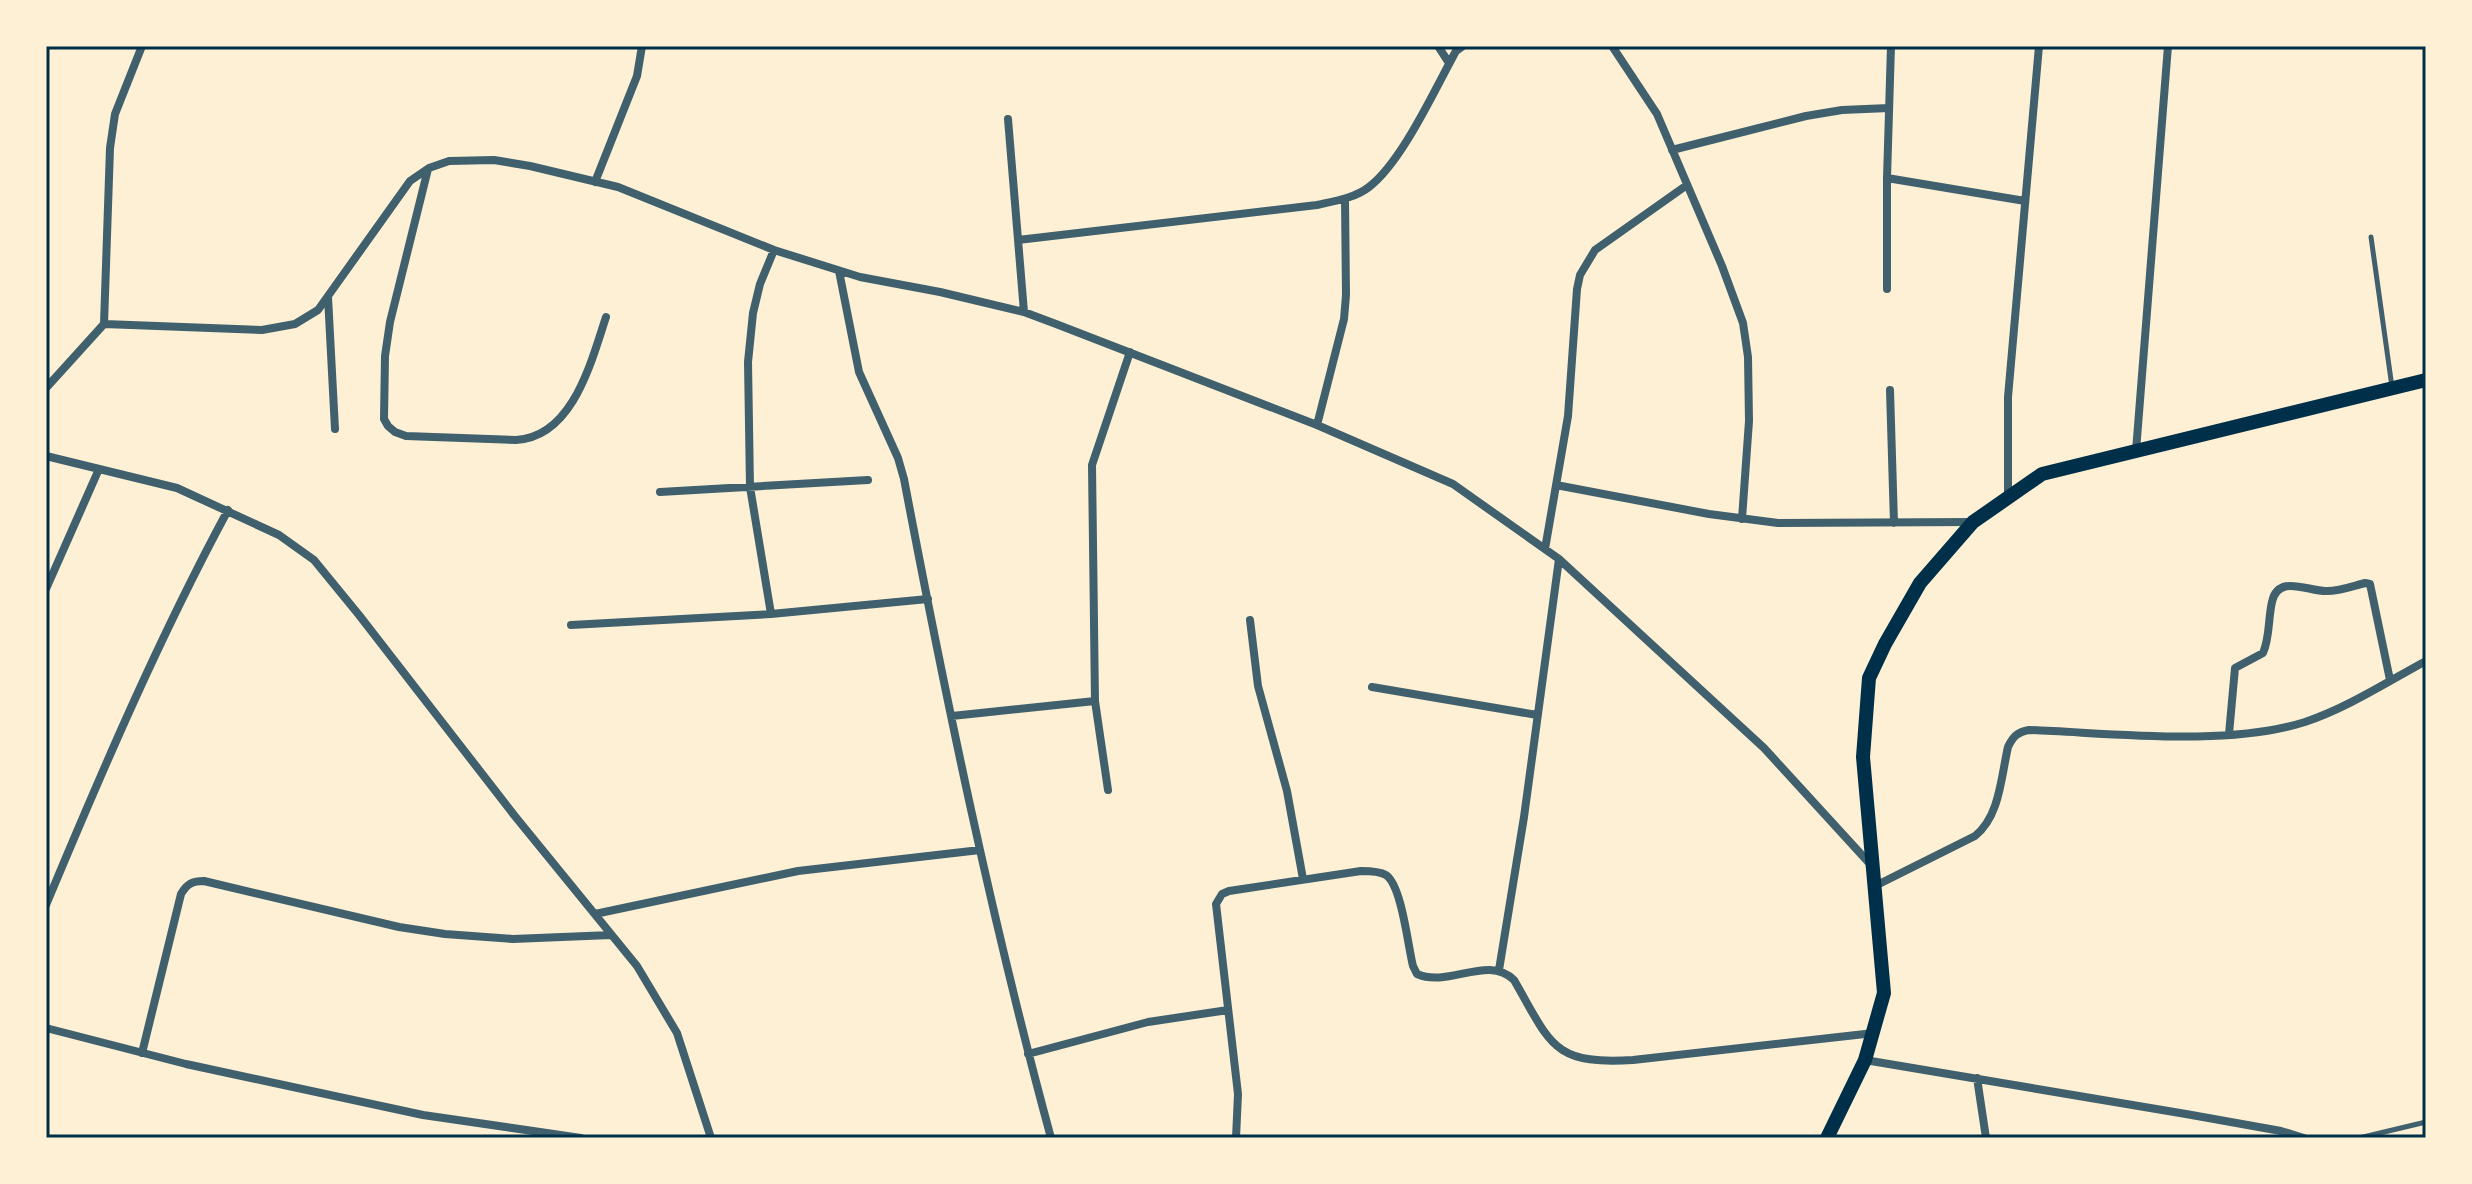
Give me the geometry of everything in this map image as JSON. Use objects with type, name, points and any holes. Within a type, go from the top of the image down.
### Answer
[{"type":"main road","points":[[1827,1138],[1865,1060],[1884,993],[1863,757],[1869,678],[1920,583],[1973,522],[2042,474],[2426,380]]},
{"type":"street","points":[[46,388],[104,324],[110,148],[115,114],[142,46]]},
{"type":"street","points":[[595,182],[637,76],[642,46]]},
{"type":"street","points":[[1438,46],[1449,63]]},
{"type":"street","points":[[1018,240],[1317,205],[1345,199],[1369,187],[1394,162],[1456,51],[1463,46]]},
{"type":"street","points":[[1612,46],[1657,114],[1743,323],[1748,357],[1749,421],[1742,519]]},
{"type":"street","points":[[1887,289],[1891,46]]},
{"type":"street","points":[[2008,497],[2008,397],[2039,46]]},
{"type":"street","points":[[2136,451],[2168,46]]},
{"type":"street","points":[[1672,150],[1806,116],[1842,110],[1889,108]]},
{"type":"street","points":[[1008,119],[1024,312]]},
{"type":"street","points":[[104,324],[262,330],[295,324],[318,310],[410,181],[429,168],[449,161],[494,160],[618,187],[774,250],[839,271],[1024,312],[1317,425],[1453,484],[1559,559],[1764,748],[1874,869]]},
{"type":"street","points":[[429,168],[387,340],[384,419],[395,432],[406,436],[516,440],[531,439],[545,433],[577,395],[606,317]]},
{"type":"street","points":[[1887,178],[2025,201]]},
{"type":"street","points":[[1545,549],[1572,383],[1580,275],[1595,250],[1687,185]]},
{"type":"street","points":[[1317,425],[1344,319],[1345,199]]},
{"type":"street","points":[[771,614],[750,487],[750,336],[760,284],[774,250]]},
{"type":"street","points":[[839,271],[859,372],[898,458],[904,479],[980,850],[1051,1138]]},
{"type":"street","points":[[328,296],[335,429]]},
{"type":"street","points":[[1108,790],[1095,701],[1092,465],[1130,352]]},
{"type":"street","points":[[1890,390],[1894,523]]},
{"type":"street","points":[[46,456],[177,488],[279,535],[314,560],[637,966],[677,1033],[711,1138]]},
{"type":"street","points":[[46,589],[99,469]]},
{"type":"street","points":[[660,492],[868,480]]},
{"type":"street","points":[[1556,485],[1742,519],[1816,524],[1973,522]]},
{"type":"street","points":[[46,905],[136,693],[228,510]]},
{"type":"street","points":[[1499,970],[1524,817],[1559,559]]},
{"type":"street","points":[[2229,734],[2235,668],[2263,653],[2272,600],[2282,587],[2327,591],[2370,584],[2390,680]]},
{"type":"street","points":[[571,625],[771,614],[928,599]]},
{"type":"street","points":[[1250,620],[1258,686],[1287,791],[1303,879]]},
{"type":"street","points":[[1875,886],[1984,829],[1994,810],[2008,747],[2019,732],[2191,736],[2277,729],[2331,711],[2426,661]]},
{"type":"street","points":[[1372,687],[1537,715]]},
{"type":"street","points":[[952,716],[1095,701]]},
{"type":"street","points":[[595,914],[798,871],[980,850]]},
{"type":"street","points":[[1236,1138],[1238,1094],[1217,914],[1218,898],[1229,891],[1361,871],[1386,875],[1397,893],[1417,974],[1434,978],[1499,970],[1507,973],[1546,1035],[1561,1050],[1578,1058],[1602,1062],[1633,1060],[1874,1033]]},
{"type":"street","points":[[142,1053],[181,894],[187,885],[195,881],[399,927],[445,934],[513,939],[611,935]]},
{"type":"street","points":[[1028,1054],[1148,1022],[1228,1010]]},
{"type":"street","points":[[46,1028],[142,1053],[423,1115],[581,1138]]},
{"type":"street","points":[[1865,1060],[2304,1138]]},
{"type":"street","points":[[1977,1078],[1986,1138]]},
{"type":"lane","points":[[2371,237],[2392,388]]},
{"type":"lane","points":[[2359,1138],[2426,1122]]}]
